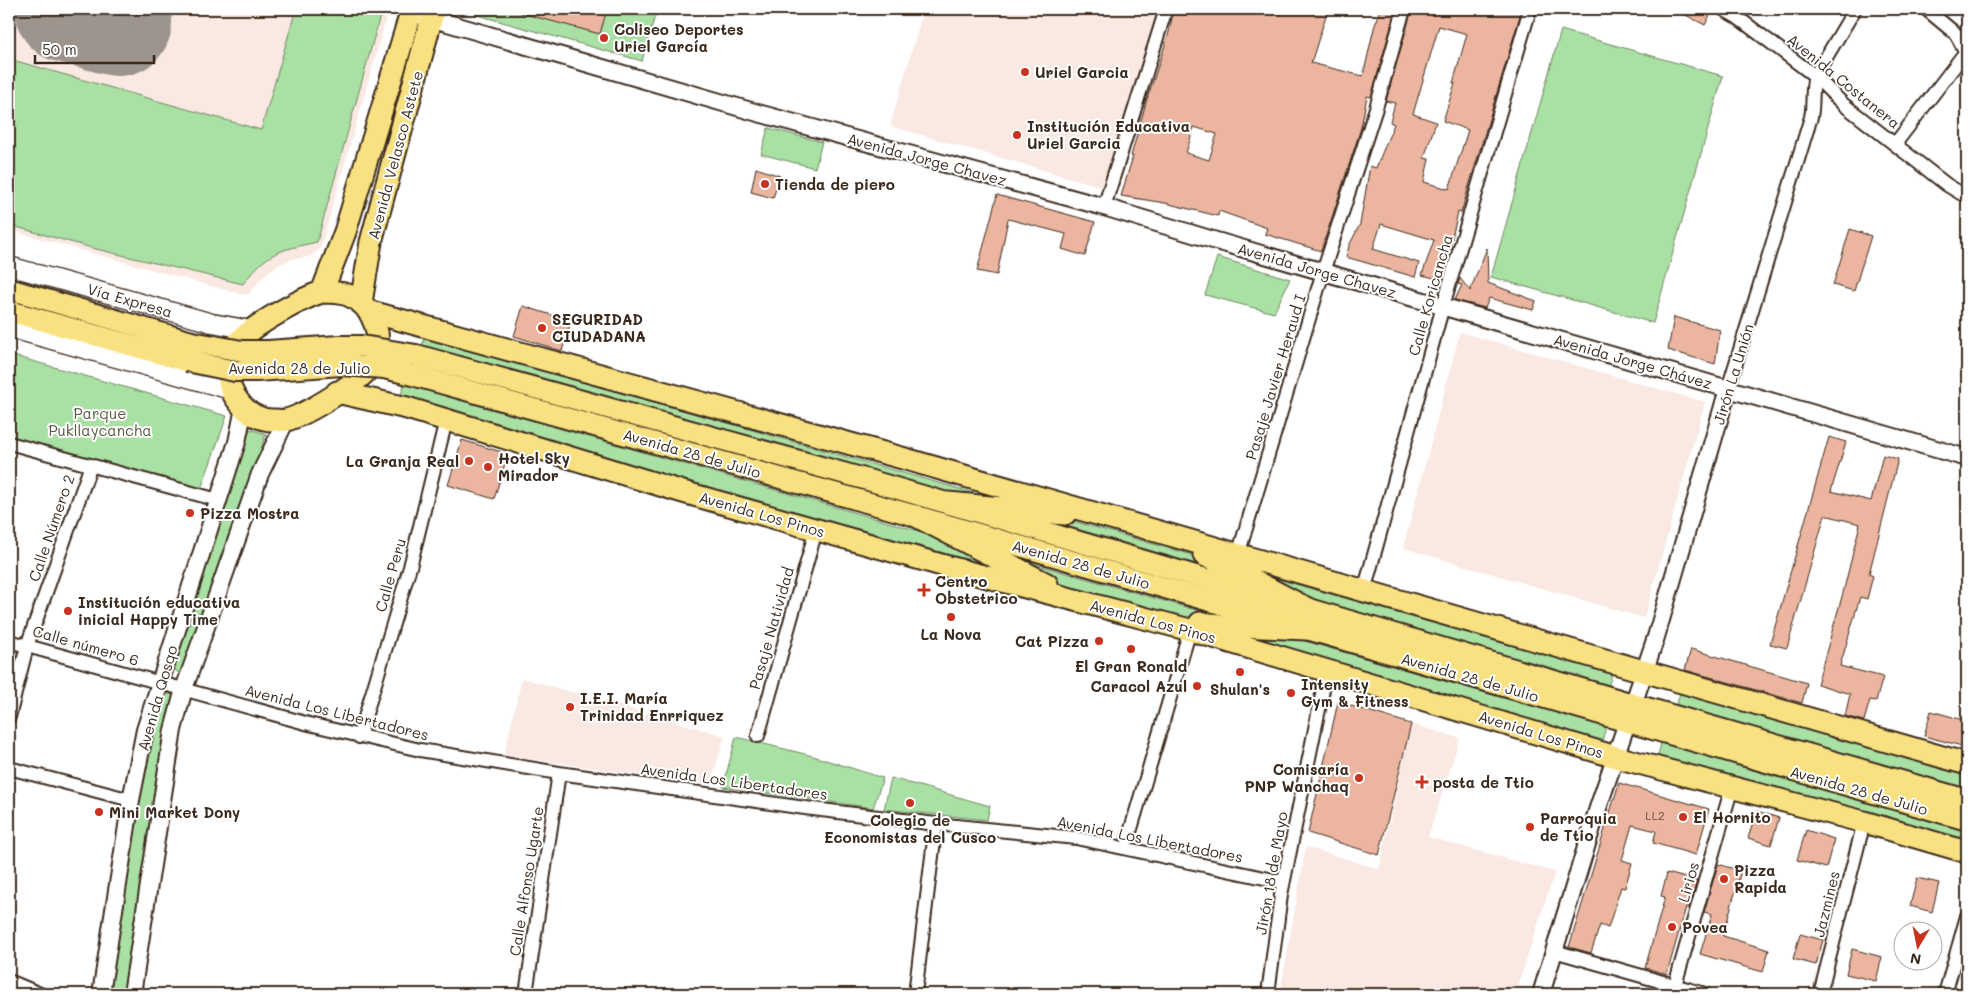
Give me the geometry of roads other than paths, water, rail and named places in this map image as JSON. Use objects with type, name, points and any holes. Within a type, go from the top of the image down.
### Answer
[{"type":"highway","name":"Avenida Velasco Astete","points":[[322,292],[345,232],[411,11]]},
{"type":"highway","name":"Avenida Velasco Astete","points":[[364,307],[371,242],[433,14]]},
{"type":"highway","points":[[322,292],[336,292],[349,295],[364,307],[375,324],[378,339],[377,352],[366,372],[303,414],[286,420],[271,420],[256,416],[244,408],[231,390],[228,379],[228,367],[232,353],[240,340],[251,330],[306,297],[322,292]]},
{"type":"highway","points":[[364,307],[902,458],[1967,764]]},
{"type":"highway","name":"Avenida Los Pinos","points":[[337,392],[407,408],[573,460],[945,566],[1190,630],[1616,757],[1864,822],[1967,852]]},
{"type":"highway","points":[[948,503],[1031,512],[1105,517]]},
{"type":"highway","points":[[916,516],[1081,601]]},
{"type":"highway","points":[[1160,532],[1308,619]]},
{"type":"highway","points":[[1121,612],[1219,625],[1308,619]]},
{"type":"main road","name":"Vía Expresa","points":[[9,266],[212,323],[251,330]]},
{"type":"main road","name":"Vía Expresa","points":[[9,289],[190,351]]},
{"type":"main road","points":[[9,311],[190,351]]},
{"type":"main road","points":[[9,328],[231,390]]},
{"type":"main road","name":"Avenida 28 de Julio","points":[[190,351],[268,351],[339,346],[379,348],[416,355],[948,503],[1627,723],[1967,820]]},
{"type":"main road","name":"Avenida 28 de Julio","points":[[190,351],[235,370],[257,371],[342,365],[384,368],[408,374],[916,516],[1634,704],[1967,800]]},
{"type":"street","points":[[1104,207],[1166,9]]},
{"type":"street","name":"Pasaje Javier Heraud I","points":[[1238,555],[1323,272],[1376,108],[1404,9]]},
{"type":"street","name":"Calle Koricancha","points":[[1364,591],[1443,306],[1530,9]]},
{"type":"street","name":"Avenida Costanera","points":[[1723,9],[1739,13],[1815,76],[1843,104],[1947,185],[1967,196]]},
{"type":"street","points":[[1815,76],[1855,9]]},
{"type":"street","points":[[1926,9],[1956,34],[1967,52]]},
{"type":"street","name":"Avenida Jorge Chavez","points":[[411,11],[433,14],[749,110],[1104,207],[1443,306]]},
{"type":"street","name":"Avenida Costanera","points":[[1895,144],[1967,52]]},
{"type":"street","name":"Jirón La Unión","points":[[1542,994],[1554,951],[1656,637],[1728,389],[1812,117],[1814,102],[1812,85],[1815,76]]},
{"type":"street","name":"Avenida Jorge Chávez","points":[[1443,306],[1967,458]]},
{"type":"street","name":"Avenida Qosqo","points":[[101,994],[131,800],[145,730],[237,442],[244,408]]},
{"type":"street","name":"Avenida Qosqo","points":[[132,994],[173,730],[184,690],[260,474],[286,420]]},
{"type":"street","name":"Calle Peru","points":[[359,737],[410,567],[446,420]]},
{"type":"street","points":[[9,443],[218,500]]},
{"type":"street","name":"Calle Número 2","points":[[9,717],[27,646],[91,465]]},
{"type":"street","name":"Pasaje Natividad","points":[[758,736],[816,530]]},
{"type":"street","points":[[1128,839],[1190,630]]},
{"type":"street","name":"Calle número 6","points":[[9,641],[184,690]]},
{"type":"street","name":"Jirón 18 de Mayo","points":[[1268,994],[1283,882],[1327,670]]},
{"type":"street","name":"Avenida Los Libertadores","points":[[184,690],[359,737],[420,750],[559,773],[804,808],[1076,838],[1283,882]]},
{"type":"street","points":[[9,768],[131,800]]},
{"type":"street","name":"Calle Alfonso Ugarte","points":[[526,994],[559,773]]},
{"type":"street","name":"Lirios","points":[[1675,985],[1732,787]]},
{"type":"street","name":"Jazmines","points":[[1820,994],[1864,822]]},
{"type":"street","points":[[915,994],[936,824]]},
{"type":"street","points":[[1945,994],[1967,916]]},
{"type":"street","points":[[1554,951],[1705,994]]},
{"type":"street","points":[[9,981],[40,994]]},
{"type":"place","name":"Coliseo Deportes Uriel García","points":[[604,38]]},
{"type":"place","name":"Uriel Garcia","points":[[1025,72]]},
{"type":"place","name":"Institución Educativa Uriel Garcia","points":[[1017,135]]},
{"type":"place","name":"Tienda de piero","points":[[765,184]]},
{"type":"place","name":"SEGURIDAD CIUDADANA","points":[[542,328]]},
{"type":"place","name":"La Granja Real","points":[[469,461]]},
{"type":"place","name":"Hotel Sky Mirador","points":[[488,467]]},
{"type":"place","name":"Pizza Mostra","points":[[190,513]]},
{"type":"place","name":"Centro Obstetrico","points":[[924,590]]},
{"type":"place","name":"Institución educativa inicial Happy Time","points":[[68,611]]},
{"type":"place","name":"La Nova","points":[[951,617]]},
{"type":"place","name":"Cat Pizza","points":[[1099,641]]},
{"type":"place","name":"El Gran Ronald","points":[[1131,649]]},
{"type":"place","name":"Shulan's","points":[[1240,672]]},
{"type":"place","name":"Caracol Azul","points":[[1197,686]]},
{"type":"place","name":"Intensity Gym & Fitness","points":[[1291,693]]},
{"type":"place","name":"I.E.I. María Trinidad Enrriquez","points":[[570,707]]},
{"type":"place","name":"Comisaría PNP Wanchaq","points":[[1359,778]]},
{"type":"place","name":"posta de Ttio","points":[[1422,782]]},
{"type":"place","name":"Colegio de Economistas del Cusco","points":[[910,803]]},
{"type":"place","name":"Mini Market Dony","points":[[99,812]]},
{"type":"place","name":"El Hornito","points":[[1683,817]]},
{"type":"place","name":"Parroquia de Ttio","points":[[1530,827]]},
{"type":"place","name":"Pizza Rapida","points":[[1724,879]]},
{"type":"place","name":"Povea","points":[[1672,927]]},
{"type":"park label","name":"Parque Pukllaycancha","points":[[100,422]]}]
